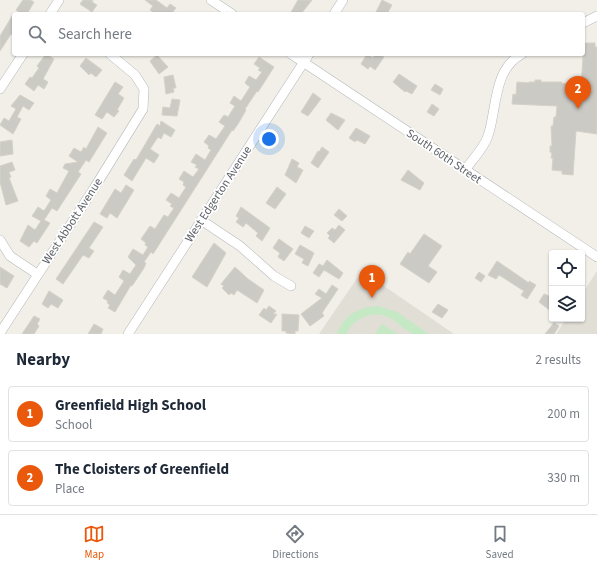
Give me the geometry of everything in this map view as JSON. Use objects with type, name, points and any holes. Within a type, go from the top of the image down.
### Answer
[{"type":"street","points":[[54,12],[59,0]]},
{"type":"street","points":[[211,0],[229,12]]},
{"type":"street","points":[[335,12],[343,0]]},
{"type":"street","points":[[585,22],[597,16]]},
{"type":"street","points":[[0,89],[22,56]]},
{"type":"street","name":"West Abbott Avenue","points":[[0,332],[93,190],[143,109],[144,89],[135,75],[112,56]]},
{"type":"street","name":"South 60th Street","points":[[294,56],[597,257]]},
{"type":"street","name":"West Edgerton Avenue","points":[[128,334],[308,56]]},
{"type":"street","points":[[465,170],[487,138],[500,79],[515,58],[518,56]]},
{"type":"street","points":[[201,220],[240,246],[274,276],[291,286]]},
{"type":"street","points":[[0,240],[10,256],[37,274]]},
{"type":"shaded area","points":[[362,271],[454,334],[319,334]]},
{"type":"shaded area","points":[[597,271],[597,334],[556,334],[564,322],[585,322],[585,289]]},
{"type":"green space","points":[[378,306],[397,312],[429,334],[413,334],[390,318],[377,314],[365,317],[354,323],[346,334],[337,334],[340,327],[353,313],[365,308]]},
{"type":"green space","points":[[382,324],[398,334],[375,334]]},
{"type":"building","points":[[23,0],[30,0],[34,2],[28,12],[19,12],[16,10]]},
{"type":"building","points":[[83,0],[93,0],[92,2],[97,5],[92,12],[80,4]]},
{"type":"building","points":[[145,0],[156,0],[167,8],[170,4],[176,8],[173,12],[153,12],[150,10],[153,6]]},
{"type":"building","points":[[298,0],[312,0],[303,12],[291,12]]},
{"type":"building","points":[[382,0],[392,5],[388,12],[376,12]]},
{"type":"building","points":[[12,16],[12,34],[0,51],[0,36]]},
{"type":"building","points":[[585,43],[595,43],[595,47],[597,47],[597,134],[576,131],[573,175],[562,174],[562,171],[552,170],[553,158],[551,158],[552,153],[550,152],[550,146],[552,146],[551,126],[553,126],[554,117],[556,117],[557,106],[512,104],[513,94],[516,95],[517,82],[529,83],[535,82],[535,80],[541,80],[541,82],[562,82],[561,83],[570,84],[570,86],[581,87]]},
{"type":"building","points":[[44,56],[49,56],[54,59],[43,79],[48,82],[44,89],[38,85],[34,91],[25,84],[30,77],[32,78],[39,68],[37,66]]},
{"type":"building","points":[[158,56],[168,67],[159,74],[150,61]]},
{"type":"building","points":[[366,56],[373,58],[374,56],[384,57],[375,70],[370,66],[368,69],[361,64]]},
{"type":"building","points":[[259,57],[274,67],[245,109],[246,110],[238,124],[233,131],[232,130],[153,254],[151,252],[144,262],[146,263],[144,268],[132,286],[131,285],[115,312],[108,308],[110,305],[107,303],[108,301],[103,298],[108,290],[115,295],[124,281],[119,277],[123,270],[130,274],[136,265],[128,257],[133,249],[143,255],[148,247],[141,239],[150,226],[155,229],[164,215],[168,217],[174,208],[170,206],[172,204],[166,200],[171,193],[179,198],[186,187],[183,185],[184,182],[179,179],[184,171],[193,177],[199,169],[195,167],[197,165],[191,162],[196,154],[205,160],[211,150],[204,142],[209,135],[216,139],[225,126],[219,122],[224,115],[228,117],[235,106],[230,103],[234,96],[241,101],[250,87],[245,83],[249,76],[256,80],[262,72],[258,70],[260,68],[254,64]]},
{"type":"building","points":[[86,58],[102,70],[96,77],[91,73],[89,75],[80,66]]},
{"type":"building","points":[[399,74],[417,86],[412,94],[406,91],[405,92],[393,82]]},
{"type":"building","points":[[173,75],[176,88],[173,88],[174,92],[166,94],[164,77]]},
{"type":"building","points":[[115,82],[123,87],[118,94],[124,98],[117,110],[119,111],[114,117],[107,112],[102,119],[95,115]]},
{"type":"building","points":[[435,84],[443,89],[440,95],[431,90]]},
{"type":"building","points":[[313,93],[321,99],[308,116],[301,112]]},
{"type":"building","points":[[20,95],[34,103],[29,110],[23,106],[17,117],[21,119],[13,134],[0,125],[4,118],[9,121],[16,109],[11,106]]},
{"type":"building","points":[[172,99],[180,100],[177,116],[162,115],[163,107],[170,108]]},
{"type":"building","points":[[432,104],[439,109],[434,116],[427,112]]},
{"type":"building","points":[[331,113],[345,120],[338,130],[326,120]]},
{"type":"building","points":[[161,121],[175,130],[171,137],[164,133],[161,139],[158,137],[150,149],[159,155],[154,163],[146,158],[132,181],[124,175],[134,159],[136,160],[157,124],[160,126]]},
{"type":"building","points":[[98,127],[107,133],[89,162],[86,160],[78,172],[81,174],[57,211],[52,208],[44,220],[50,223],[37,243],[34,241],[29,247],[20,241],[28,225],[35,230],[41,221],[32,216],[38,207],[44,211],[51,200],[46,196],[50,189],[57,193],[69,171],[63,168],[65,164],[78,162],[69,156],[74,148],[81,152],[84,147],[86,149]]},
{"type":"building","points":[[356,128],[370,136],[365,144],[357,140],[355,142],[349,138]]},
{"type":"building","points":[[12,140],[13,154],[0,156],[0,142]]},
{"type":"building","points":[[322,147],[329,152],[318,168],[311,163]]},
{"type":"building","points":[[292,159],[299,163],[297,167],[303,170],[296,183],[285,175]]},
{"type":"building","points":[[12,162],[15,170],[9,172],[11,177],[9,178],[18,201],[6,205],[0,182],[0,166]]},
{"type":"building","points":[[408,170],[424,183],[420,190],[401,180]]},
{"type":"building","points":[[126,185],[134,190],[117,218],[110,213],[107,218],[100,214],[115,189],[121,193]]},
{"type":"building","points":[[277,187],[286,194],[275,209],[266,203]]},
{"type":"building","points":[[241,207],[270,228],[262,241],[256,236],[258,233],[246,223],[243,227],[236,222],[239,218],[236,216]]},
{"type":"building","points":[[339,209],[347,216],[342,221],[334,215]]},
{"type":"building","points":[[94,222],[103,227],[89,248],[94,251],[89,258],[83,255],[63,284],[56,279]]},
{"type":"building","points":[[339,225],[345,230],[334,243],[328,238],[330,236],[327,233],[332,228],[335,230]]},
{"type":"building","points":[[305,226],[314,231],[309,238],[301,233]]},
{"type":"building","points":[[424,234],[442,246],[428,266],[437,272],[429,283],[400,264],[408,252],[410,254]]},
{"type":"building","points":[[279,239],[293,249],[284,261],[278,257],[280,253],[273,248]]},
{"type":"building","points":[[214,243],[226,253],[207,287],[192,277]]},
{"type":"building","points":[[300,245],[314,253],[308,266],[302,263],[304,259],[295,254]]},
{"type":"building","points":[[327,260],[343,273],[339,279],[324,270],[319,277],[313,273],[319,264],[323,266]]},
{"type":"building","points":[[497,261],[529,283],[529,281],[536,285],[527,299],[521,295],[524,291],[499,275],[496,279],[488,275]]},
{"type":"building","points":[[0,267],[14,276],[7,288],[0,284]]},
{"type":"building","points":[[235,267],[248,279],[264,290],[257,303],[237,290],[234,295],[231,293],[229,295],[222,288],[224,286],[221,284]]},
{"type":"building","points":[[479,272],[485,276],[481,282],[475,278]]},
{"type":"building","points":[[332,285],[338,289],[322,313],[324,316],[310,326],[301,314],[322,298],[315,294],[319,289],[326,294]]},
{"type":"building","points":[[49,291],[63,300],[58,308],[51,304],[48,308],[42,304]]},
{"type":"building","points":[[544,294],[549,296],[549,310],[539,302]]},
{"type":"building","points":[[438,304],[448,310],[442,318],[432,312]]},
{"type":"building","points":[[269,306],[276,311],[273,314],[277,314],[271,323],[259,315],[264,308],[266,310]]},
{"type":"building","points":[[282,314],[299,315],[298,331],[295,331],[295,334],[282,331]]},
{"type":"building","points":[[34,316],[40,319],[37,324],[39,326],[34,334],[22,334]]},
{"type":"building","points":[[554,323],[559,326],[554,334],[545,334]]},
{"type":"building","points":[[94,324],[103,329],[101,334],[88,334]]},
{"type":"place","name":"The Cloisters of Greenfield","points":[[578,109]]},
{"type":"place","name":"Greenfield High School","points":[[372,298]]}]
